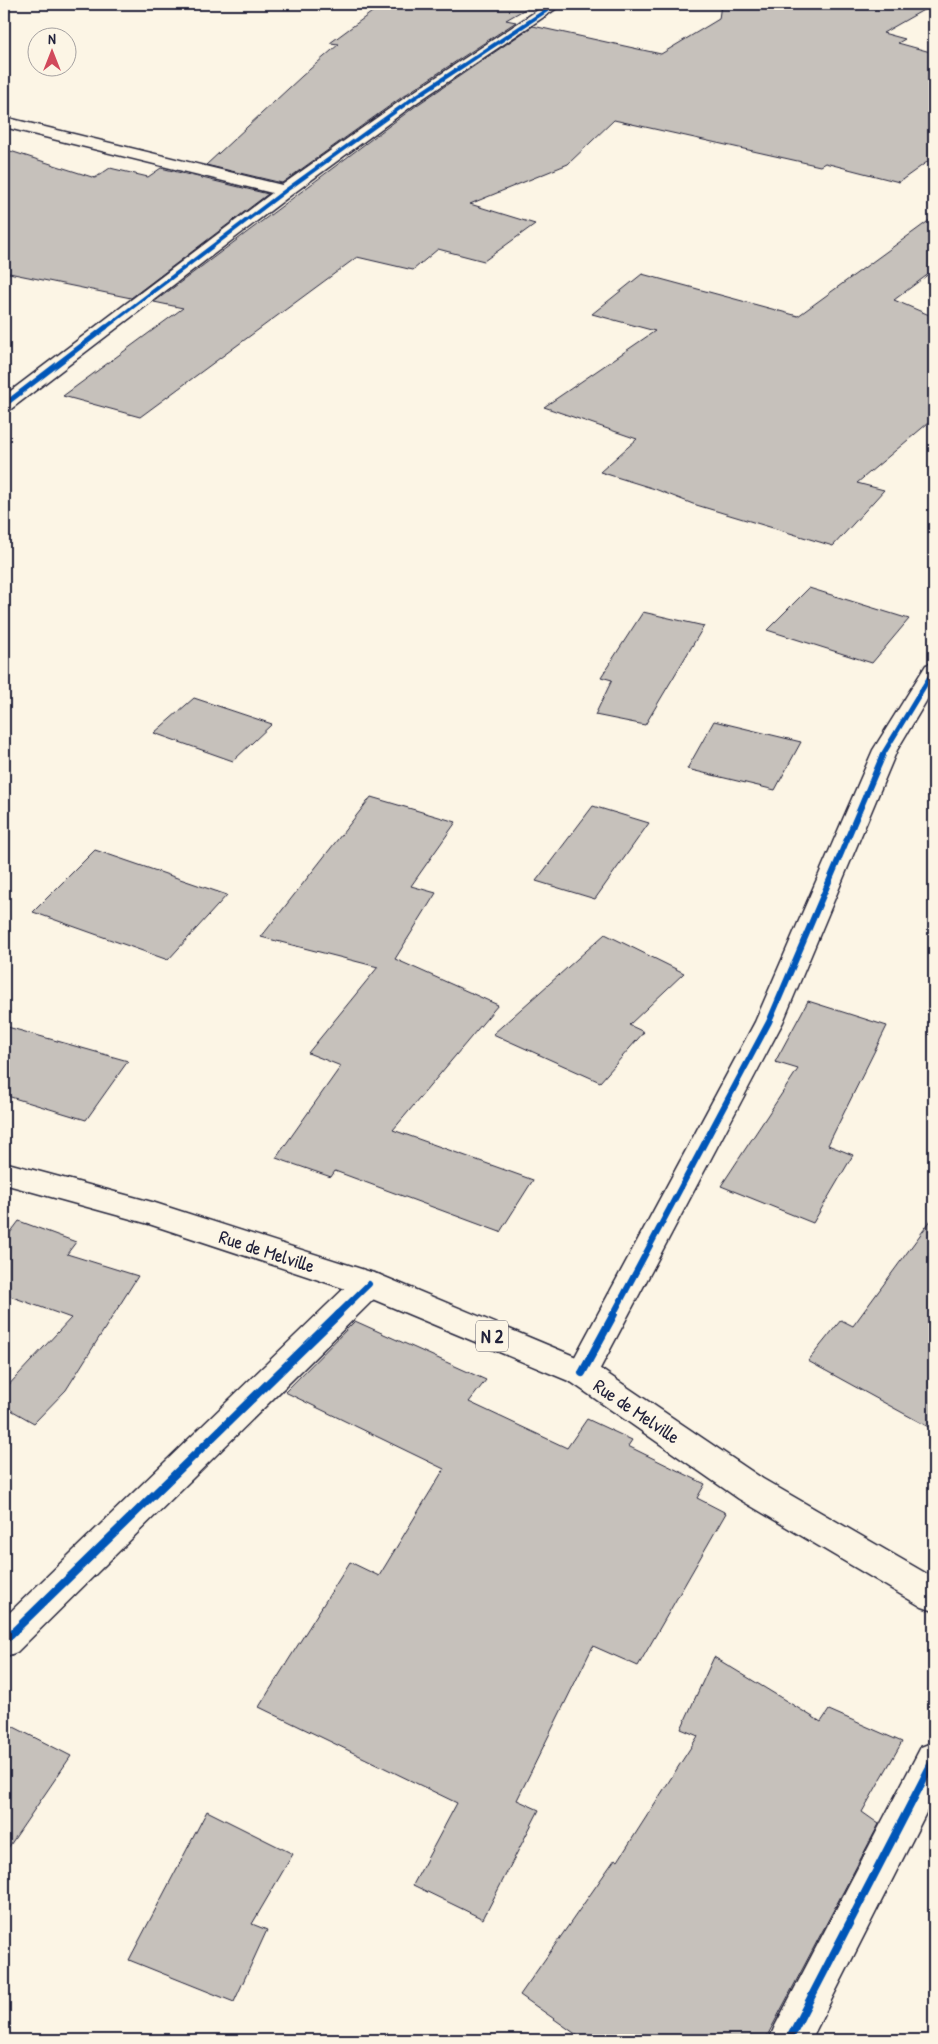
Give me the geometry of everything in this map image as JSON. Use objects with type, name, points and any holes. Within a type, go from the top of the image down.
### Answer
[{"type":"street","points":[[4,405],[285,191],[411,100],[556,4]]},
{"type":"street","points":[[4,122],[285,191]]},
{"type":"street","points":[[582,1373],[769,1022],[885,750],[934,670]]},
{"type":"street","name":"Rue de Melville","points":[[4,1173],[152,1213],[369,1284],[582,1373],[752,1489],[934,1596]]},
{"type":"street","points":[[4,1641],[369,1284]]},
{"type":"street","points":[[789,2040],[934,1759]]},
{"type":"building","points":[[383,4],[534,4],[506,20],[516,22],[405,95],[282,183],[206,165],[339,44],[330,43]]},
{"type":"building","points":[[721,4],[934,4],[883,33],[905,39],[898,43],[934,53],[934,157],[899,182],[825,163],[820,166],[614,120],[568,164],[470,204],[535,224],[484,261],[438,249],[413,270],[357,257],[140,417],[63,396],[183,308],[154,302],[417,105],[533,26],[661,54],[719,19]]},
{"type":"building","points":[[4,149],[95,178],[110,168],[148,177],[161,168],[268,194],[131,298],[4,272]]},
{"type":"building","points":[[934,217],[934,270],[894,300],[934,317],[934,418],[857,483],[884,490],[833,546],[693,504],[655,489],[600,472],[637,439],[544,407],[655,331],[592,314],[642,274],[798,316]]},
{"type":"building","points":[[809,588],[909,619],[872,663],[767,630]]},
{"type":"building","points":[[643,612],[704,626],[645,725],[595,715],[612,680],[601,677]]},
{"type":"building","points":[[194,698],[272,724],[233,761],[154,733]]},
{"type":"building","points":[[714,721],[801,742],[775,790],[687,769]]},
{"type":"building","points":[[371,797],[456,822],[411,886],[436,893],[395,959],[498,1005],[393,1130],[533,1180],[500,1232],[335,1171],[331,1177],[276,1158],[341,1066],[308,1053],[378,967],[261,937]]},
{"type":"building","points":[[593,806],[649,823],[595,899],[536,881]]},
{"type":"building","points":[[95,850],[227,895],[168,960],[33,912]]},
{"type":"building","points":[[605,934],[684,973],[629,1025],[644,1032],[600,1082],[493,1034]]},
{"type":"building","points":[[808,1001],[887,1026],[828,1145],[853,1155],[813,1223],[721,1186],[798,1069],[775,1062]]},
{"type":"building","points":[[4,1026],[128,1061],[86,1120],[4,1095]]},
{"type":"building","points":[[934,1216],[934,1430],[808,1361],[841,1320],[853,1326]]},
{"type":"building","points":[[19,1221],[76,1242],[67,1254],[138,1276],[66,1390],[34,1423],[4,1406],[4,1390],[71,1318],[4,1294],[4,1241]]},
{"type":"building","points":[[355,1321],[486,1380],[469,1402],[567,1448],[587,1419],[632,1440],[628,1446],[705,1484],[697,1498],[726,1513],[638,1666],[593,1646],[517,1800],[539,1810],[483,1919],[413,1885],[457,1803],[259,1707],[350,1562],[379,1576],[444,1469],[285,1392]]},
{"type":"building","points":[[714,1657],[821,1722],[829,1710],[902,1742],[862,1812],[879,1824],[765,2040],[584,2040],[520,1995],[615,1859],[618,1861],[698,1736],[681,1729]]},
{"type":"building","points":[[4,1722],[71,1756],[4,1854]]},
{"type":"building","points":[[207,1811],[293,1854],[252,1924],[267,1930],[234,2002],[129,1960]]},
{"type":"cycle path","points":[[4,405],[285,191],[411,100],[556,4]]},
{"type":"cycle path","points":[[582,1373],[769,1022],[885,750],[934,670]]},
{"type":"cycle path","points":[[4,1641],[369,1284]]},
{"type":"cycle path","points":[[789,2040],[934,1759]]}]
